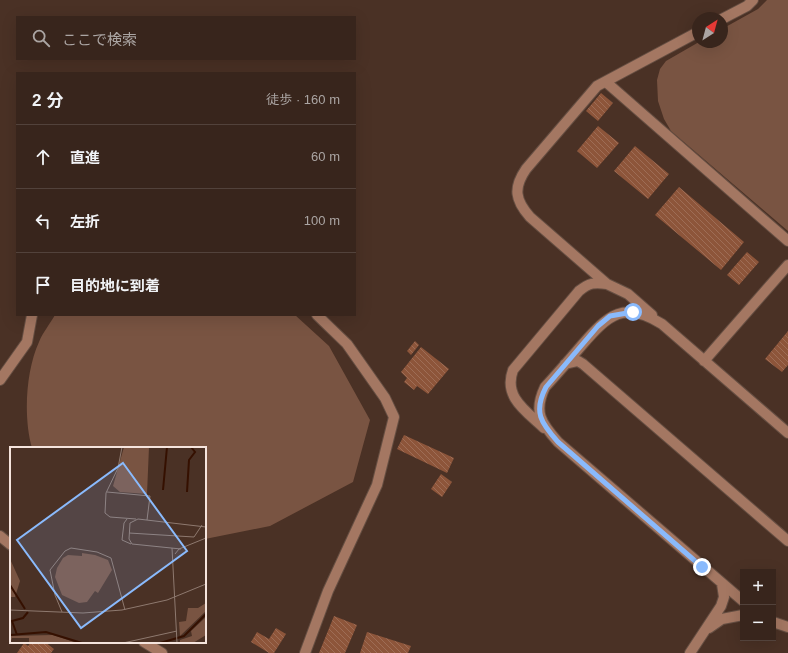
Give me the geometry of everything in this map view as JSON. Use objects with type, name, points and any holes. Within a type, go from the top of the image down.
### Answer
[{"type":"street","points":[[728,16],[747,6],[753,0]]},
{"type":"street","points":[[607,284],[523,210],[517,188],[520,178],[597,86],[692,35]]},
{"type":"street","points":[[606,82],[788,241]]},
{"type":"street","points":[[579,260],[585,270],[586,275],[584,282],[579,291],[513,370],[510,378],[514,399],[558,442],[740,599]]},
{"type":"street","points":[[704,360],[788,265]]},
{"type":"street","points":[[579,291],[587,285],[597,282],[607,284],[628,294],[788,433]]},
{"type":"street","points":[[558,442],[542,422],[538,410],[540,398],[546,387],[598,326],[610,316],[633,312],[644,314],[662,324]]},
{"type":"street","points":[[0,380],[27,342],[32,316]]},
{"type":"street","points":[[305,653],[328,591],[377,485],[394,417],[385,398],[347,344],[319,316]]},
{"type":"street","points":[[565,364],[578,361],[583,364],[788,541]]},
{"type":"street","points":[[0,536],[10,544]]},
{"type":"street","points":[[690,653],[721,606],[724,597],[722,584]]},
{"type":"street","points":[[704,632],[713,624],[722,619],[740,615]]},
{"type":"street","points":[[776,623],[788,627]]},
{"type":"street","points":[[146,643],[162,653]]},
{"type":"shaded area","points":[[767,0],[788,0],[788,231],[671,131],[664,119],[658,101],[657,80],[660,69],[666,61],[692,46],[692,48],[728,48],[728,26],[758,9]]},
{"type":"shaded area","points":[[54,316],[296,316],[329,346],[370,420],[353,482],[270,526],[206,539],[206,447],[32,447],[27,422],[27,394],[31,366],[42,335]]},
{"type":"building","points":[[601,93],[613,103],[598,121],[586,111]]},
{"type":"building","points":[[598,126],[619,143],[597,168],[577,151]]},
{"type":"building","points":[[635,146],[669,174],[648,199],[614,171]]},
{"type":"building","points":[[679,187],[744,242],[721,270],[655,215]]},
{"type":"building","points":[[747,252],[759,262],[739,285],[727,275]]},
{"type":"building","points":[[788,331],[788,365],[782,372],[765,359]]},
{"type":"building","points":[[415,341],[419,345],[411,355],[407,351]]},
{"type":"building","points":[[421,347],[449,369],[428,394],[417,386],[414,390],[404,382],[407,378],[401,372]]},
{"type":"building","points":[[404,435],[454,458],[447,473],[397,449]]},
{"type":"building","points":[[441,474],[452,482],[442,497],[431,489]]},
{"type":"building","points":[[334,616],[357,625],[345,653],[319,653]]},
{"type":"building","points":[[276,628],[286,634],[274,653],[269,653],[251,642],[257,632],[269,639]]},
{"type":"building","points":[[367,632],[411,646],[408,653],[360,653]]},
{"type":"building","points":[[24,643],[28,646],[30,643],[46,643],[54,649],[51,653],[17,653]]},
{"type":"route","points":[[633,312],[610,316],[598,326],[546,387],[540,398],[538,410],[542,422],[558,442],[702,567]]}]
